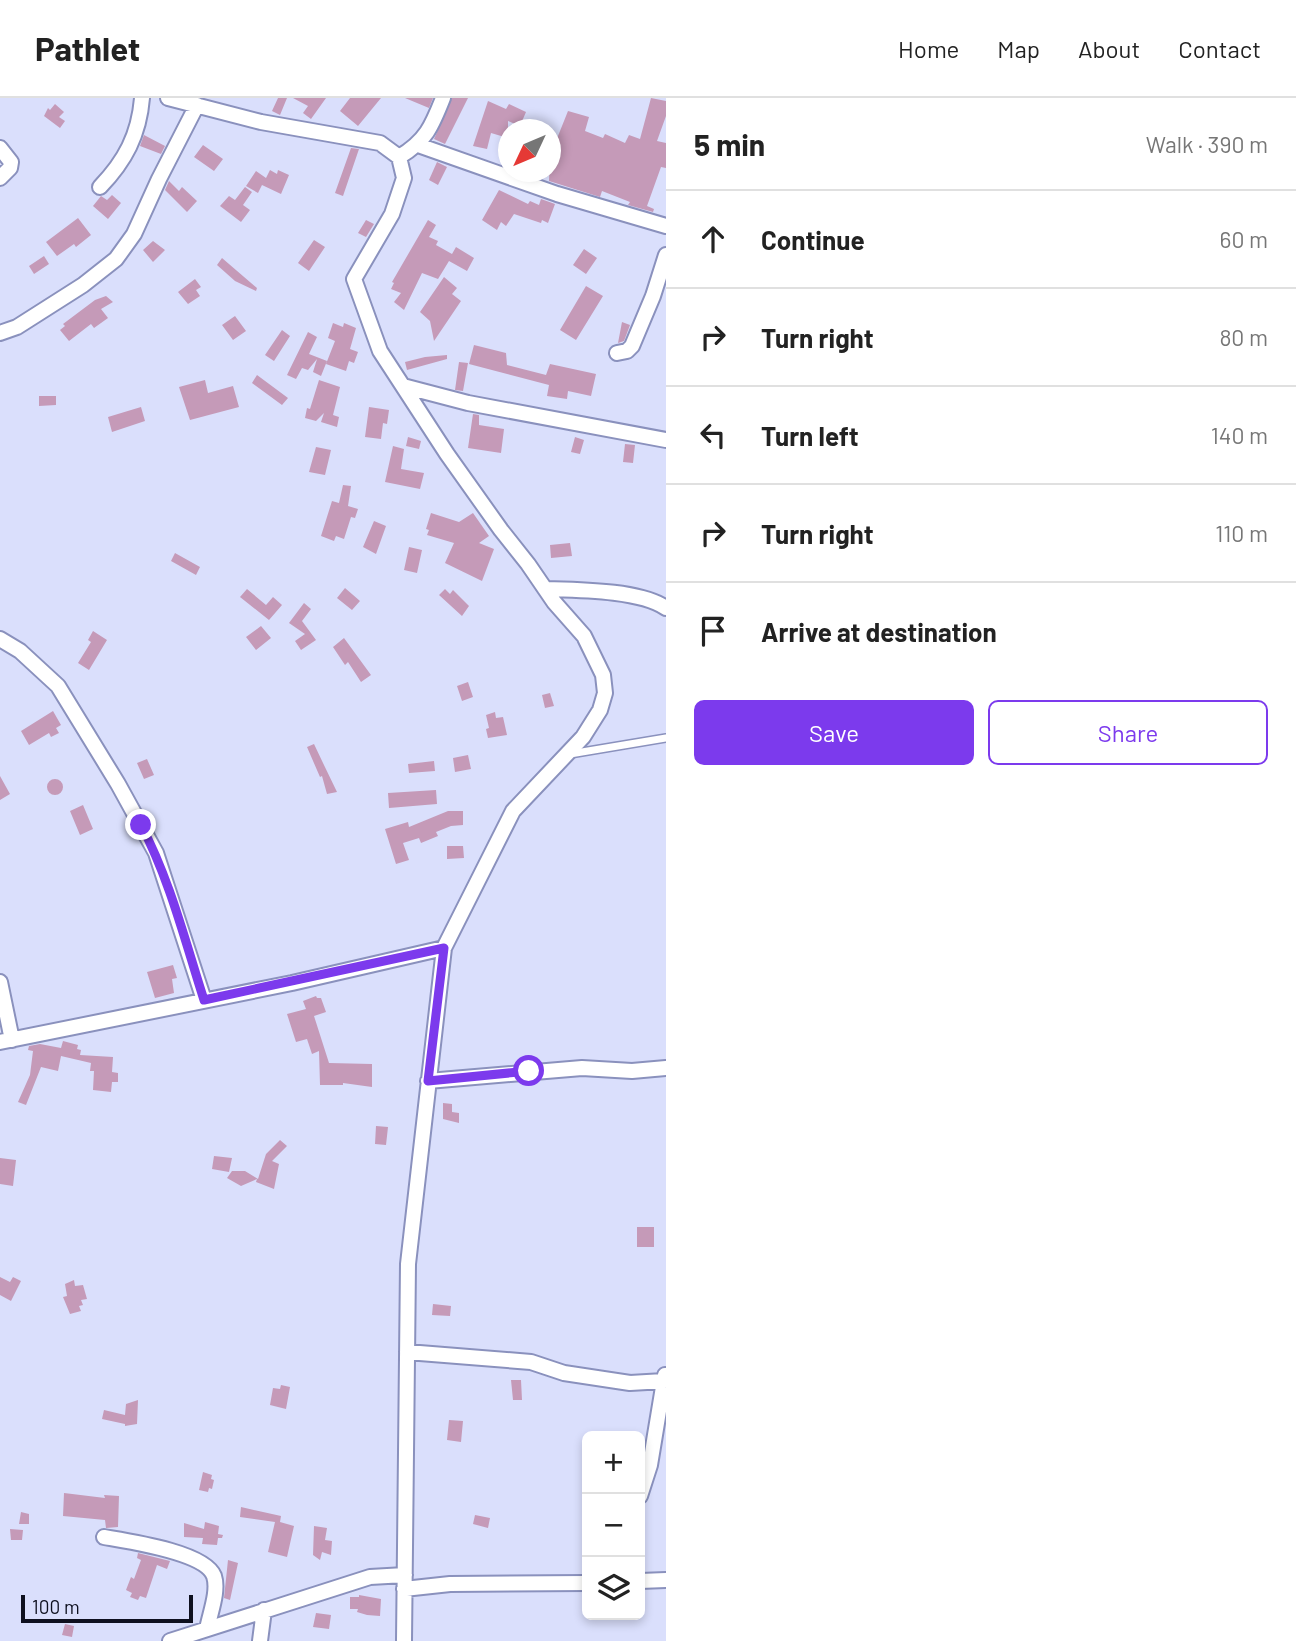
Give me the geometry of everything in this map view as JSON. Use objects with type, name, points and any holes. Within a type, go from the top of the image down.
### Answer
[{"type":"street","points":[[100,187],[117,169],[129,150],[137,131],[142,98]]},
{"type":"street","points":[[167,98],[261,122],[380,143],[399,157],[404,178],[392,214],[354,279],[380,351],[447,454],[545,589],[584,636],[603,675],[605,693],[600,710],[583,737],[513,811],[444,948],[408,1264],[404,1641]]},
{"type":"street","points":[[399,157],[418,145],[437,115],[443,98]]},
{"type":"street","points":[[0,333],[17,327],[83,285],[116,259],[134,234],[197,105]]},
{"type":"street","points":[[418,145],[558,194],[666,226]]},
{"type":"street","points":[[0,148],[11,162],[10,168],[0,178]]},
{"type":"street","points":[[617,352],[627,351],[632,346],[666,256]]},
{"type":"street","points":[[403,386],[468,403],[666,440]]},
{"type":"street","points":[[545,589],[595,591],[654,600],[666,608]]},
{"type":"street","points":[[0,639],[20,651],[58,686],[118,783],[156,853],[204,1000]]},
{"type":"street","points":[[0,982],[6,1041],[444,948]]},
{"type":"street","points":[[428,1081],[582,1068],[632,1071],[666,1069]]},
{"type":"street","points":[[407,1352],[531,1362],[564,1373],[630,1383],[665,1376],[650,1465],[641,1494]]},
{"type":"street","points":[[104,1537],[169,1549],[201,1563],[213,1572],[216,1584],[207,1629]]},
{"type":"street","points":[[170,1641],[370,1577],[450,1584],[582,1583]]},
{"type":"street","points":[[645,1581],[666,1580]]},
{"type":"street","points":[[260,1641],[264,1610]]},
{"type":"lane","points":[[566,755],[666,738]]},
{"type":"building","points":[[278,98],[287,98],[280,115],[272,111]]},
{"type":"building","points":[[293,98],[326,98],[311,119],[303,113],[308,106]]},
{"type":"building","points":[[350,98],[381,98],[358,126],[340,111]]},
{"type":"building","points":[[405,98],[433,98],[429,108]]},
{"type":"building","points":[[452,98],[468,98],[445,144],[434,139]]},
{"type":"building","points":[[651,98],[666,101],[666,116],[657,141],[666,143],[666,168],[661,167],[647,206],[654,209],[653,212],[628,205],[630,202],[602,191],[600,197],[552,182],[561,182],[561,128],[568,111],[589,117],[585,131],[603,138],[605,134],[625,143],[629,135],[640,139]]},
{"type":"building","points":[[488,101],[506,109],[509,104],[526,112],[523,119],[498,119],[498,135],[491,133],[487,149],[473,146]]},
{"type":"building","points":[[55,104],[64,112],[59,117],[65,121],[60,128],[44,116],[48,108],[50,110]]},
{"type":"building","points":[[144,135],[165,146],[161,154],[140,146]]},
{"type":"building","points":[[203,145],[223,159],[214,171],[194,157]]},
{"type":"building","points":[[351,148],[359,149],[343,196],[335,193]]},
{"type":"building","points":[[437,162],[447,167],[438,185],[429,180]]},
{"type":"building","points":[[270,170],[289,175],[281,194],[262,185],[258,193],[246,186],[256,171],[266,178]]},
{"type":"building","points":[[169,181],[179,191],[182,187],[197,201],[187,212],[165,190]]},
{"type":"building","points":[[245,187],[252,192],[243,205],[250,210],[241,222],[220,206],[229,196],[235,200]]},
{"type":"building","points":[[499,190],[528,204],[530,201],[539,205],[541,199],[555,204],[548,223],[514,214],[506,226],[501,222],[497,230],[482,220]]},
{"type":"building","points":[[112,195],[121,203],[108,219],[93,206],[101,196],[107,200]]},
{"type":"building","points":[[78,218],[91,235],[76,247],[74,244],[57,256],[46,242]]},
{"type":"building","points":[[366,220],[374,224],[366,237],[358,233]]},
{"type":"building","points":[[428,220],[436,225],[429,237],[438,241],[436,245],[452,254],[456,247],[474,258],[467,271],[449,261],[438,279],[422,273],[404,310],[394,302],[401,293],[391,289],[394,283],[392,282]]},
{"type":"building","points":[[314,240],[325,247],[309,271],[298,263]]},
{"type":"building","points":[[153,241],[165,250],[153,262],[143,250]]},
{"type":"building","points":[[584,249],[597,258],[586,274],[573,265]]},
{"type":"building","points":[[44,256],[49,264],[34,274],[29,266]]},
{"type":"building","points":[[222,258],[257,288],[256,291],[235,281],[217,265]]},
{"type":"building","points":[[444,277],[457,288],[452,294],[461,301],[434,341],[430,321],[420,312]]},
{"type":"building","points":[[195,279],[201,287],[196,290],[200,296],[188,304],[178,292]]},
{"type":"building","points":[[586,286],[603,296],[576,340],[560,330]]},
{"type":"building","points":[[106,296],[113,302],[101,309],[108,318],[94,328],[91,324],[69,341],[60,330],[65,326],[63,324],[95,300]]},
{"type":"building","points":[[235,316],[246,331],[233,340],[222,325]]},
{"type":"building","points":[[622,322],[630,325],[624,341],[618,343]]},
{"type":"building","points":[[333,323],[343,327],[344,323],[356,328],[350,349],[358,352],[354,363],[349,361],[346,371],[326,364],[335,341],[328,338]]},
{"type":"building","points":[[282,330],[290,336],[274,361],[265,355]]},
{"type":"building","points":[[308,332],[317,337],[309,354],[327,361],[321,376],[313,372],[317,359],[308,370],[302,368],[296,379],[287,375]]},
{"type":"building","points":[[474,345],[506,353],[507,365],[546,375],[550,364],[596,374],[591,396],[568,391],[567,399],[547,396],[549,385],[469,364]]},
{"type":"building","points":[[447,355],[447,359],[407,370],[405,362]]},
{"type":"building","points":[[459,362],[468,363],[463,391],[455,390]]},
{"type":"building","points":[[257,375],[288,398],[282,405],[252,383]]},
{"type":"building","points":[[205,380],[208,393],[233,386],[239,407],[190,420],[179,387]]},
{"type":"building","points":[[319,380],[340,387],[333,415],[339,417],[337,427],[321,422],[324,413],[316,421],[305,418]]},
{"type":"building","points":[[39,396],[56,396],[56,405],[39,406]]},
{"type":"building","points":[[141,407],[145,421],[112,432],[108,417]]},
{"type":"building","points":[[369,407],[389,410],[387,424],[383,423],[381,439],[365,437]]},
{"type":"building","points":[[473,414],[479,415],[479,425],[504,429],[501,453],[468,448]]},
{"type":"building","points":[[408,437],[421,441],[419,449],[406,446]]},
{"type":"building","points":[[575,437],[584,440],[580,454],[571,452]]},
{"type":"building","points":[[625,444],[635,445],[633,463],[623,462]]},
{"type":"building","points":[[393,446],[404,449],[401,469],[424,473],[420,489],[385,482]]},
{"type":"building","points":[[316,447],[331,450],[325,475],[309,472]]},
{"type":"building","points":[[343,485],[351,486],[348,506],[358,509],[355,518],[351,517],[344,539],[336,536],[334,541],[321,536],[332,501],[339,503]]},
{"type":"building","points":[[431,513],[459,522],[473,513],[489,536],[479,543],[494,549],[482,581],[445,563],[454,543],[427,535]]},
{"type":"building","points":[[374,521],[386,526],[376,554],[363,547]]},
{"type":"building","points":[[570,543],[572,556],[551,558],[550,545]]},
{"type":"building","points":[[409,547],[422,550],[417,573],[404,570]]},
{"type":"building","points":[[175,553],[200,567],[196,575],[171,561]]},
{"type":"building","points":[[345,588],[360,601],[352,610],[337,598]]},
{"type":"building","points":[[247,589],[266,605],[273,597],[282,605],[269,620],[240,597]]},
{"type":"building","points":[[445,589],[450,594],[453,590],[469,606],[462,616],[439,595]]},
{"type":"building","points":[[304,603],[311,609],[302,621],[316,640],[301,650],[295,641],[305,634],[289,623]]},
{"type":"building","points":[[261,626],[271,638],[256,650],[246,637]]},
{"type":"building","points":[[93,631],[107,640],[89,670],[78,663],[91,642],[88,640]]},
{"type":"building","points":[[344,638],[371,675],[361,682],[348,662],[345,665],[333,647]]},
{"type":"building","points":[[468,682],[473,697],[462,701],[457,686]]},
{"type":"building","points":[[550,693],[554,706],[545,708],[542,695]]},
{"type":"building","points":[[53,711],[61,725],[56,728],[59,733],[51,737],[49,733],[29,745],[21,731]]},
{"type":"building","points":[[495,712],[496,718],[503,717],[507,735],[488,738],[486,715]]},
{"type":"building","points":[[314,744],[337,792],[327,794],[322,776],[320,777],[307,747]]},
{"type":"building","points":[[468,755],[471,769],[455,772],[453,758]]},
{"type":"building","points":[[147,759],[154,775],[144,779],[137,763]]},
{"type":"building","points":[[434,761],[435,771],[409,773],[408,764]]},
{"type":"building","points":[[0,776],[10,794],[0,800]]},
{"type":"building","points":[[55,779],[63,787],[55,795],[47,787]]},
{"type":"building","points":[[436,790],[437,804],[389,808],[388,793]]},
{"type":"building","points":[[83,805],[93,829],[80,835],[70,811]]},
{"type":"building","points":[[448,811],[463,811],[463,825],[436,832],[438,836],[421,843],[419,838],[403,843],[409,860],[396,864],[385,829],[408,822],[409,827]]},
{"type":"building","points":[[447,846],[463,846],[464,858],[447,859]]},
{"type":"building","points":[[173,965],[177,978],[172,979],[174,993],[155,998],[147,972]]},
{"type":"building","points":[[316,996],[321,998],[326,1012],[314,1016],[329,1063],[372,1064],[372,1087],[343,1083],[320,1085],[319,1051],[312,1054],[307,1039],[296,1042],[287,1014],[306,1009],[303,1001]]},
{"type":"building","points":[[63,1041],[78,1045],[80,1055],[113,1057],[112,1072],[118,1073],[118,1082],[112,1082],[111,1092],[93,1090],[94,1071],[90,1071],[91,1063],[61,1056],[58,1071],[41,1067],[26,1105],[18,1102],[30,1075],[33,1051],[28,1050],[29,1046],[40,1044],[61,1048]]},
{"type":"building","points":[[443,1103],[452,1104],[452,1112],[459,1113],[459,1123],[443,1119]]},
{"type":"building","points":[[376,1126],[388,1127],[386,1145],[375,1144]]},
{"type":"building","points":[[280,1140],[287,1146],[272,1161],[279,1164],[274,1189],[256,1182],[257,1179],[241,1186],[227,1178],[232,1171],[245,1171],[258,1179],[266,1154]]},
{"type":"building","points":[[214,1156],[232,1158],[229,1172],[212,1169]]},
{"type":"building","points":[[0,1158],[16,1160],[13,1186],[0,1184]]},
{"type":"building","points":[[637,1227],[654,1227],[654,1247],[637,1247]]},
{"type":"building","points":[[0,1277],[10,1282],[13,1277],[21,1281],[11,1301],[0,1295]]},
{"type":"building","points":[[74,1280],[75,1286],[83,1285],[87,1299],[81,1300],[81,1311],[70,1314],[63,1297],[67,1296],[65,1284]]},
{"type":"building","points":[[433,1304],[451,1306],[450,1316],[432,1315]]},
{"type":"building","points":[[511,1380],[521,1380],[522,1400],[513,1400]]},
{"type":"building","points":[[281,1385],[290,1387],[286,1409],[270,1405],[273,1388],[280,1389]]},
{"type":"building","points":[[138,1400],[137,1424],[125,1426],[102,1419],[104,1410],[125,1415],[126,1404]]},
{"type":"building","points":[[449,1420],[463,1421],[461,1442],[447,1440]]},
{"type":"building","points":[[203,1472],[212,1475],[211,1479],[214,1480],[212,1489],[209,1488],[208,1492],[199,1490]]},
{"type":"building","points":[[64,1493],[105,1498],[104,1495],[119,1496],[118,1527],[106,1528],[105,1520],[63,1516]]},
{"type":"building","points":[[241,1507],[281,1516],[280,1522],[294,1526],[287,1557],[268,1552],[275,1522],[240,1517]]},
{"type":"building","points":[[21,1512],[29,1514],[29,1524],[19,1524]]},
{"type":"building","points":[[475,1515],[490,1518],[488,1528],[473,1524]]},
{"type":"building","points":[[205,1522],[219,1526],[218,1534],[223,1535],[218,1538],[217,1545],[202,1544],[203,1538],[184,1537],[184,1523],[204,1529]]},
{"type":"building","points":[[314,1526],[327,1528],[325,1540],[332,1541],[331,1555],[322,1552],[320,1560],[313,1555]]},
{"type":"building","points":[[10,1529],[23,1530],[22,1540],[11,1540]]},
{"type":"building","points":[[138,1553],[170,1561],[167,1569],[157,1565],[146,1598],[140,1596],[138,1600],[130,1597],[132,1593],[126,1590],[131,1577],[134,1579],[141,1560],[137,1558]]},
{"type":"building","points":[[228,1560],[238,1563],[230,1600],[224,1598]]},
{"type":"building","points":[[359,1595],[381,1599],[380,1616],[350,1609],[350,1597]]},
{"type":"building","points":[[316,1613],[331,1615],[329,1629],[313,1627]]},
{"type":"building","points":[[65,1624],[74,1626],[72,1637],[62,1635]]},
{"type":"route","points":[[141,825],[156,853],[172,897],[204,1000],[444,948],[428,1081],[529,1071]]}]
